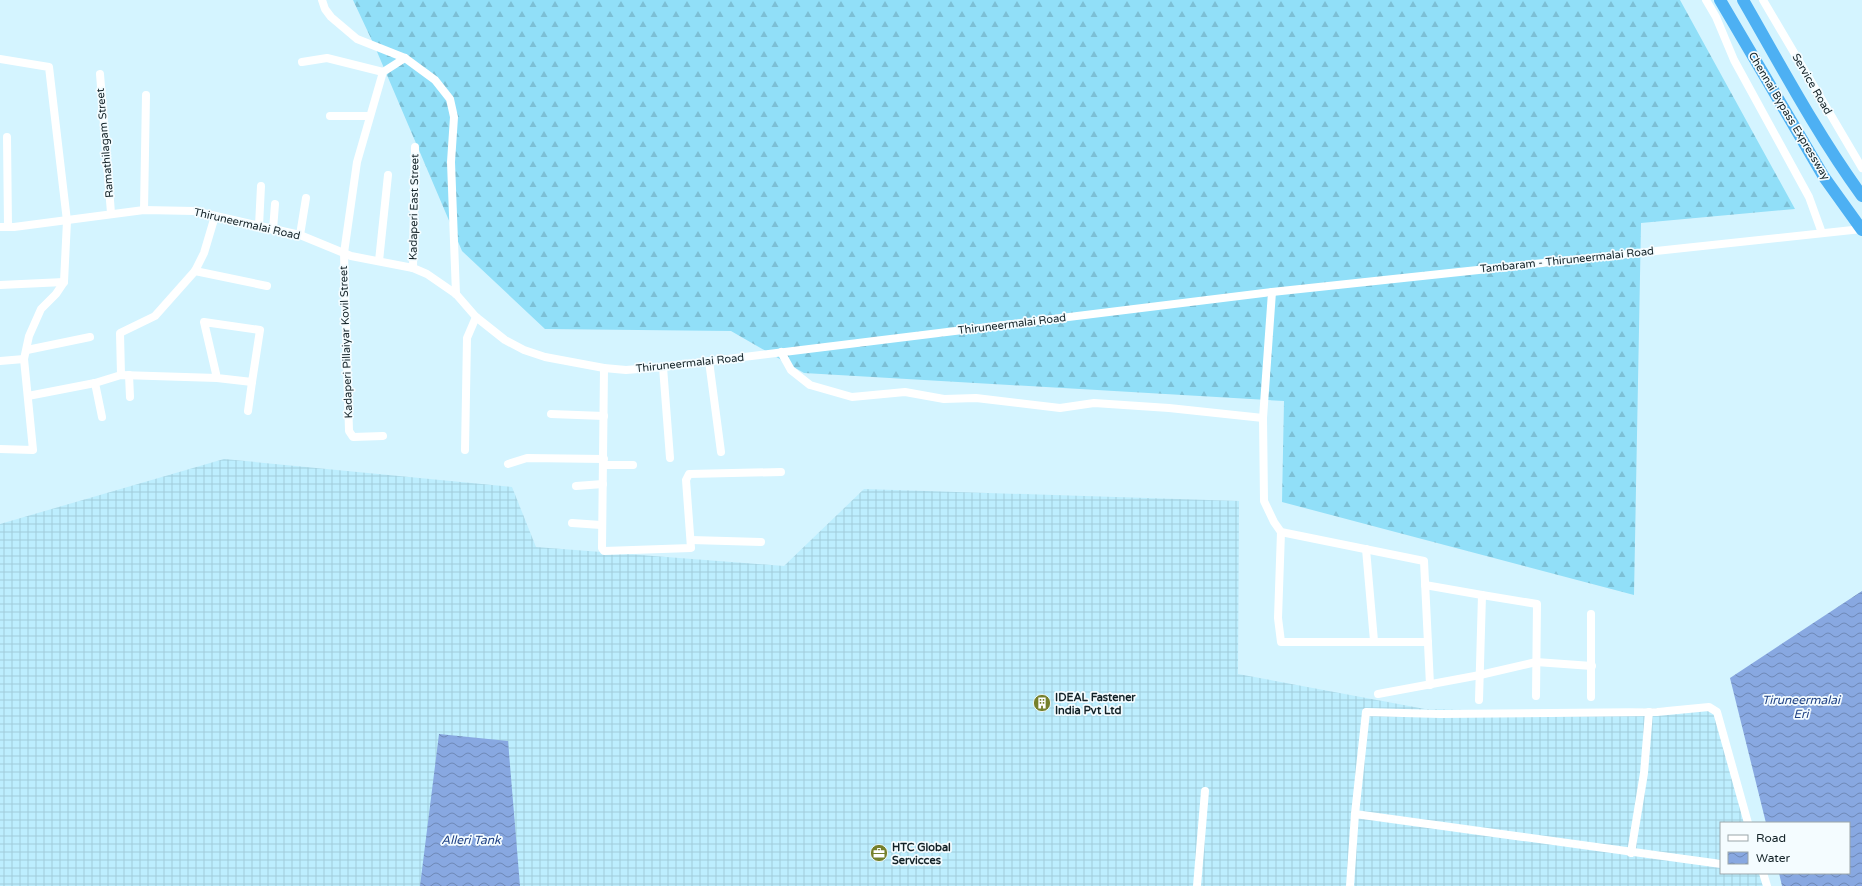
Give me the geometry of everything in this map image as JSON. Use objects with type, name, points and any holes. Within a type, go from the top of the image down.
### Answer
[{"type":"highway","name":"Chennai Bypass Expressway","points":[[1720,0],[1824,176],[1862,229]]},
{"type":"highway","name":"Chennai Bypass Expressway","points":[[1743,0],[1784,74],[1842,169],[1862,196]]},
{"type":"street","points":[[322,0],[325,9],[331,17],[357,39],[405,58],[435,80],[450,99],[454,117],[451,162],[456,294]]},
{"type":"street","points":[[1706,0],[1716,17],[1734,60],[1809,197],[1822,233]]},
{"type":"street","name":"Service Road","points":[[1763,0],[1862,168]]},
{"type":"street","points":[[302,62],[327,58],[383,72],[405,58]]},
{"type":"street","points":[[0,60],[49,67],[67,220],[64,282],[56,294],[41,309],[29,336],[24,359],[33,450],[0,449]]},
{"type":"street","name":"Kadaperi Pillaiyar Kovil Street","points":[[383,72],[357,162],[344,253],[349,431],[353,437],[384,436]]},
{"type":"street","name":"Ramathilagam Street","points":[[100,74],[111,213]]},
{"type":"street","points":[[144,210],[146,95]]},
{"type":"street","points":[[330,116],[370,116]]},
{"type":"street","points":[[4,227],[7,137]]},
{"type":"street","name":"Kadaperi East Street","points":[[413,268],[415,147]]},
{"type":"street","points":[[379,261],[388,175]]},
{"type":"street","points":[[259,226],[261,186]]},
{"type":"street","points":[[300,235],[306,198]]},
{"type":"street","points":[[273,230],[274,204]]},
{"type":"street","name":"Thiruneermalai Road","points":[[4,227],[144,210],[194,211],[300,235],[344,253],[413,268],[427,274],[456,294],[476,317],[505,340],[524,350],[545,356],[604,368],[626,370],[709,362],[1272,292]]},
{"type":"street","points":[[130,397],[125,375],[120,333],[155,316],[195,271],[204,252],[215,216]]},
{"type":"street","name":"Tambaram - Thiruneermalai Road","points":[[1272,292],[1862,229]]},
{"type":"street","points":[[195,271],[267,286]]},
{"type":"street","points":[[0,285],[64,282]]},
{"type":"street","points":[[1272,292],[1263,418],[1264,502],[1281,532],[1278,618],[1281,642],[1428,642]]},
{"type":"street","points":[[465,450],[467,338],[476,317]]},
{"type":"street","points":[[217,378],[204,322],[260,330],[248,411]]},
{"type":"street","points":[[27,350],[90,337]]},
{"type":"street","points":[[780,352],[791,370],[810,384],[852,397],[905,392],[944,399],[976,398],[1060,408],[1094,403],[1169,408],[1263,418]]},
{"type":"street","points":[[0,361],[24,359]]},
{"type":"street","points":[[709,362],[721,452]]},
{"type":"street","points":[[663,367],[670,458]]},
{"type":"street","points":[[604,368],[604,462],[601,524],[602,548],[606,552],[688,549],[692,546],[686,480],[689,474],[780,472]]},
{"type":"street","points":[[28,396],[95,383],[125,375],[217,378],[252,382]]},
{"type":"street","points":[[95,383],[102,417]]},
{"type":"street","points":[[551,414],[604,416]]},
{"type":"street","points":[[508,464],[527,458],[633,465]]},
{"type":"street","points":[[576,486],[602,484]]},
{"type":"street","points":[[572,523],[601,524]]},
{"type":"street","points":[[1281,532],[1424,561],[1430,685]]},
{"type":"street","points":[[691,540],[761,542]]},
{"type":"street","points":[[1366,549],[1374,641]]},
{"type":"street","points":[[1425,585],[1538,604],[1536,696]]},
{"type":"street","points":[[1479,700],[1482,595]]},
{"type":"street","points":[[1591,614],[1591,697]]},
{"type":"street","points":[[1378,694],[1480,676],[1536,662],[1592,666]]},
{"type":"street","points":[[1350,886],[1355,814],[1366,712],[1440,714],[1649,712],[1709,707],[1717,712],[1748,822]]},
{"type":"street","points":[[1631,853],[1644,773],[1649,712]]},
{"type":"street","points":[[1197,886],[1205,791]]},
{"type":"street","points":[[1355,814],[1631,853],[1720,864]]},
{"type":"street","points":[[1763,874],[1767,886]]},
{"type":"shaded area","points":[[224,459],[512,487],[536,547],[784,566],[864,489],[1239,501],[1238,674],[1425,709],[1541,712],[1714,706],[1746,822],[1720,822],[1720,874],[1760,874],[1764,886],[0,886],[0,524]]},
{"type":"green space","points":[[353,0],[1680,0],[1795,209],[1641,223],[1634,595],[1282,502],[1284,401],[804,373],[731,331],[545,329],[462,251],[375,47]]},
{"type":"water","name":"Tiruneermalai Eri","points":[[1862,591],[1862,886],[1782,886],[1779,874],[1850,874],[1850,822],[1766,822],[1730,678]]},
{"type":"water","name":"Alleri Tank","points":[[439,734],[508,741],[520,886],[420,886]]},
{"type":"place","name":"IDEAL Fastener India Pvt Ltd","points":[[1042,703]]},
{"type":"place","name":"HTC Global Servicces","points":[[879,853]]}]
